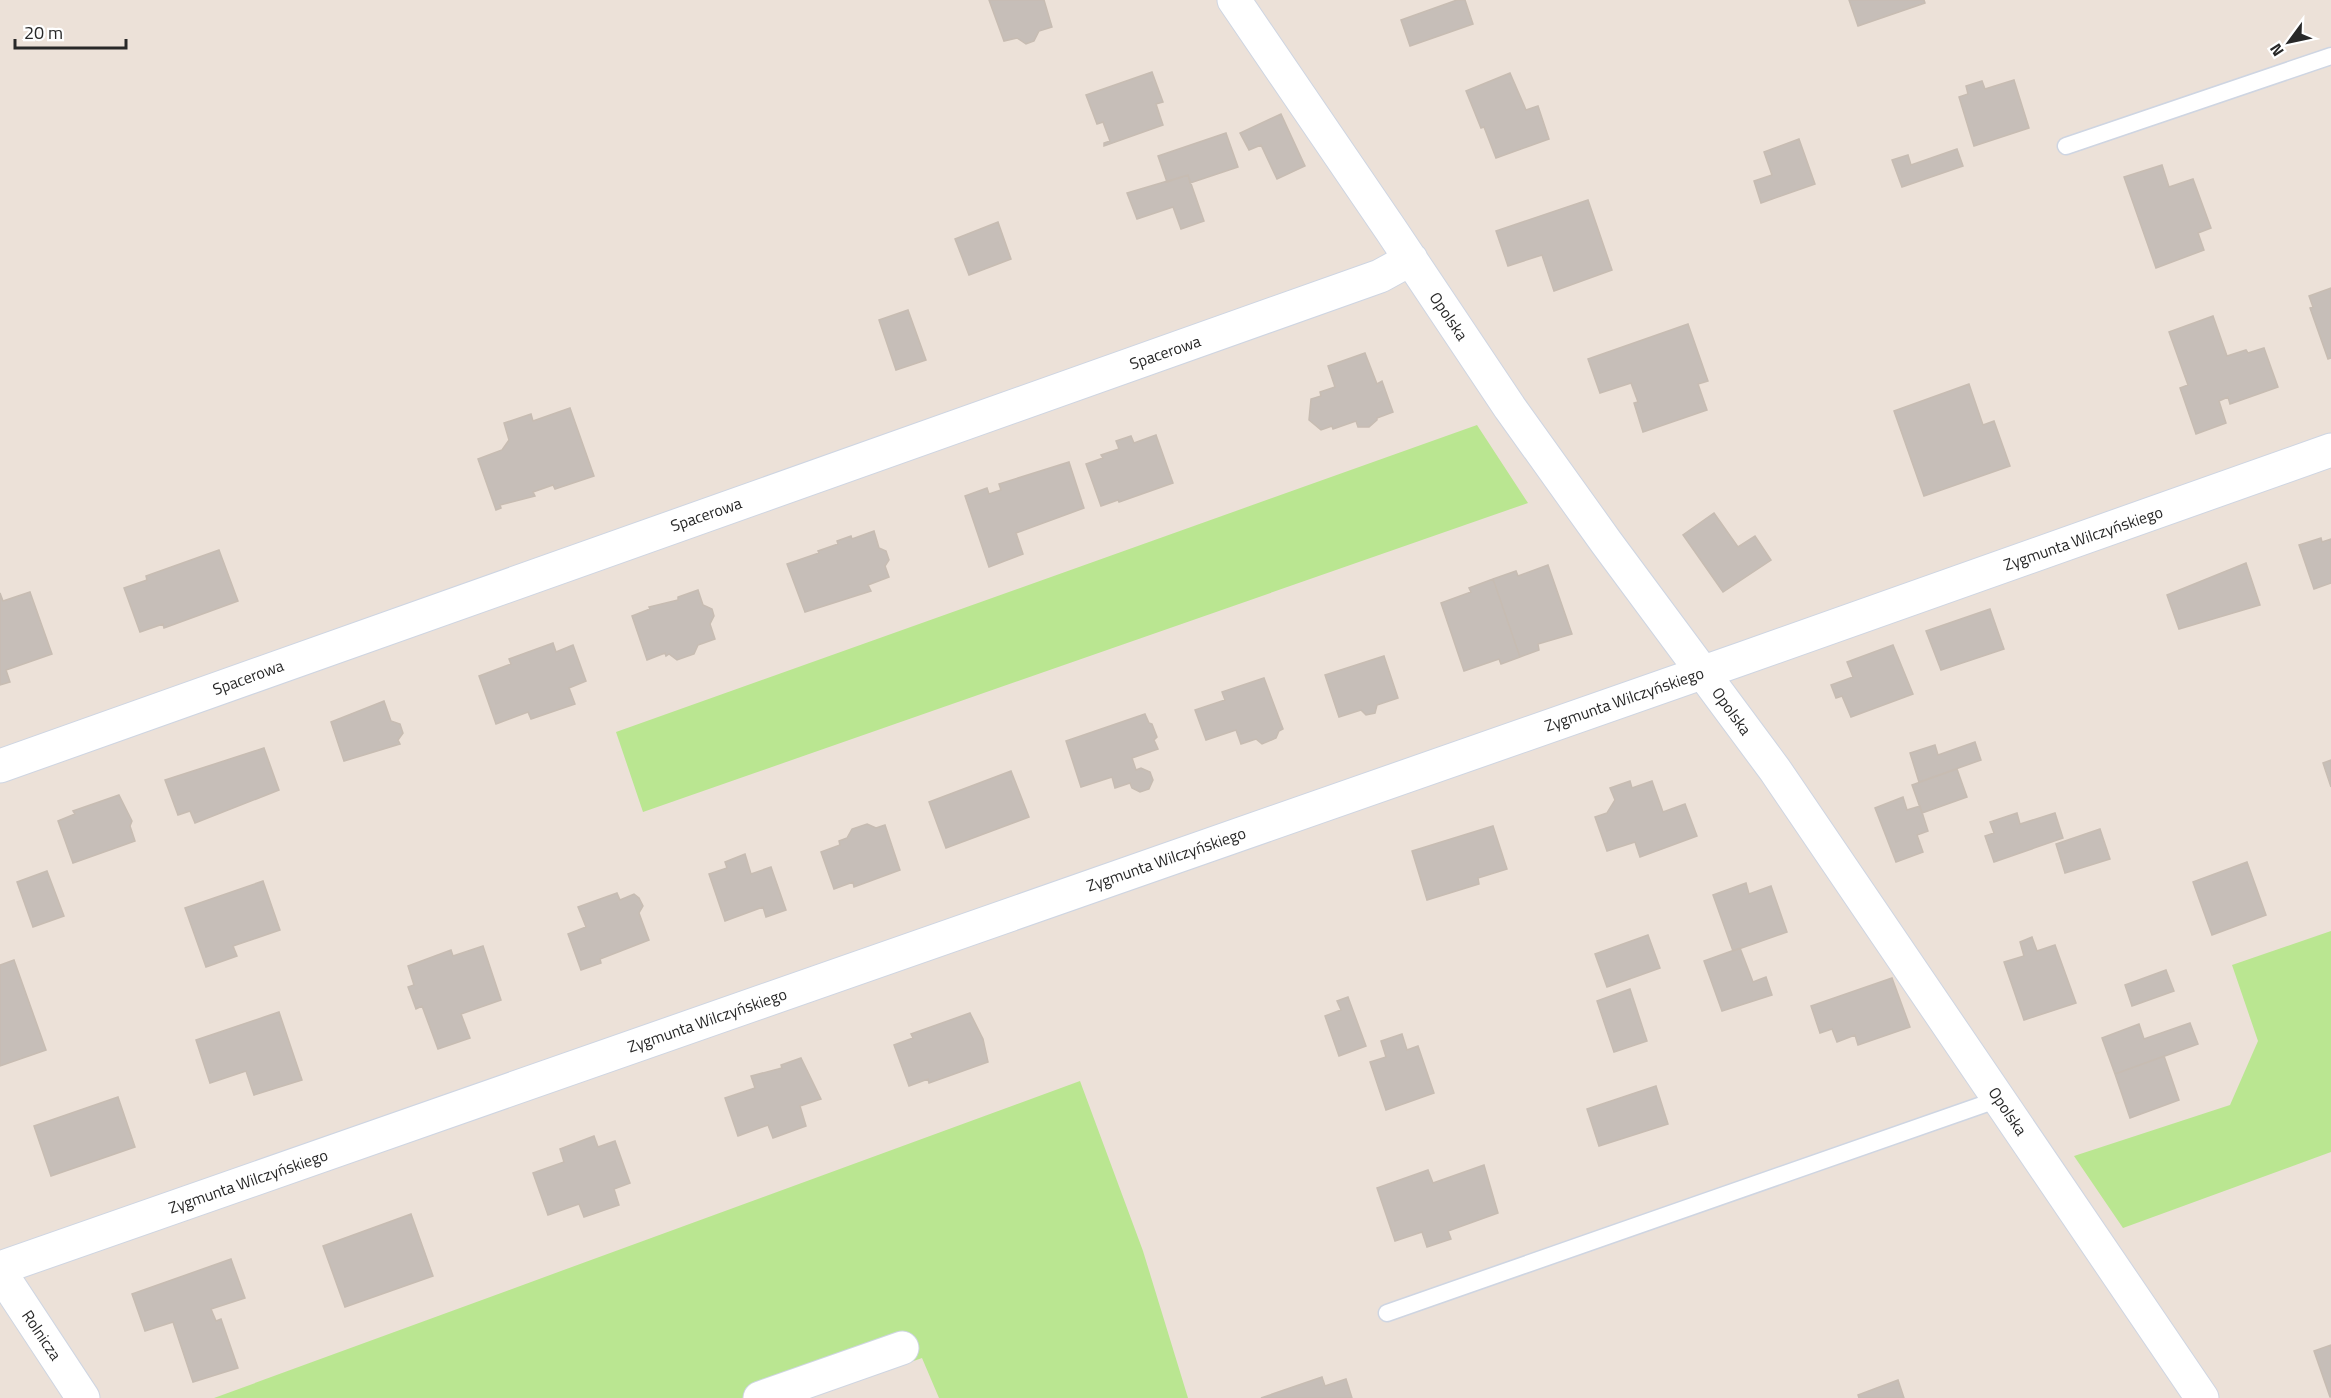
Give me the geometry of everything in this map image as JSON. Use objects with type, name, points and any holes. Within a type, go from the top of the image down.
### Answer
[{"type":"street","name":"Opolska","points":[[1233,0],[1412,259],[1517,418],[1781,779],[2202,1398]]},
{"type":"street","name":"Spacerowa","points":[[0,766],[1369,280],[1412,259]]},
{"type":"street","name":"Zygmunta Wilczyńskiego","points":[[0,1270],[2331,450]]},
{"type":"street","name":"Rolnicza","points":[[0,1270],[83,1398]]},
{"type":"street","points":[[760,1398],[902,1348]]},
{"type":"lane","points":[[2066,146],[2331,56]]},
{"type":"lane","points":[[1387,1313],[1999,1099]]},
{"type":"green space","points":[[1477,425],[1528,503],[643,812],[616,732]]},
{"type":"green space","points":[[2331,931],[2331,1152],[2123,1228],[2074,1156],[2230,1105],[2258,1041],[2232,965]]},
{"type":"green space","points":[[1080,1081],[1143,1251],[1188,1398],[939,1398],[922,1358],[810,1398],[214,1398]]},
{"type":"building","points":[[989,0],[1044,0],[1052,27],[1039,31],[1034,41],[1026,44],[1017,38],[1004,41]]},
{"type":"building","points":[[1457,0],[1465,0],[1473,24],[1410,46],[1401,20]]},
{"type":"building","points":[[1849,0],[1924,0],[1925,3],[1858,26]]},
{"type":"building","points":[[1152,72],[1163,102],[1156,104],[1163,125],[1104,146],[1104,143],[1110,141],[1103,122],[1097,124],[1086,95]]},
{"type":"building","points":[[1510,73],[1526,110],[1538,106],[1549,139],[1496,158],[1466,91]]},
{"type":"building","points":[[2014,80],[2029,128],[1974,146],[1959,97],[1968,94],[1966,86],[1982,81],[1985,89]]},
{"type":"building","points":[[1281,114],[1305,166],[1277,179],[1261,145],[1249,150],[1240,133]]},
{"type":"building","points":[[1226,133],[1238,167],[1190,183],[1188,175],[1167,182],[1158,156]]},
{"type":"building","points":[[1799,139],[1815,184],[1761,203],[1754,181],[1772,175],[1764,152]]},
{"type":"building","points":[[1957,149],[1963,166],[1902,187],[1892,160],[1908,155],[1911,165]]},
{"type":"building","points":[[2162,165],[2169,187],[2193,179],[2211,228],[2198,233],[2204,250],[2156,268],[2124,177]]},
{"type":"building","points":[[1188,175],[1204,221],[1181,229],[1173,207],[1137,219],[1127,193]]},
{"type":"building","points":[[1588,200],[1612,270],[1554,291],[1542,255],[1508,266],[1496,231]]},
{"type":"building","points":[[998,222],[1011,259],[969,275],[955,239]]},
{"type":"building","points":[[2331,288],[2331,358],[2328,359],[2310,308],[2313,307],[2309,296]]},
{"type":"building","points":[[908,310],[926,360],[896,370],[879,320]]},
{"type":"building","points":[[2213,316],[2227,356],[2246,350],[2248,353],[2264,348],[2278,387],[2230,404],[2228,397],[2219,401],[2226,423],[2196,434],[2180,388],[2188,385],[2169,332]]},
{"type":"building","points":[[1688,324],[1708,381],[1698,384],[1707,410],[1643,432],[1634,403],[1638,402],[1631,383],[1600,393],[1588,359]]},
{"type":"building","points":[[1365,353],[1377,384],[1382,381],[1393,412],[1377,418],[1369,427],[1358,427],[1356,421],[1333,429],[1332,426],[1321,430],[1309,420],[1311,399],[1321,396],[1320,392],[1335,387],[1328,366]]},
{"type":"building","points":[[1969,384],[1983,425],[1994,421],[2010,466],[1924,496],[1894,411]]},
{"type":"building","points":[[570,408],[594,476],[555,489],[553,485],[533,492],[535,496],[500,505],[501,508],[496,510],[478,459],[502,450],[509,440],[504,423],[531,414],[533,421]]},
{"type":"building","points":[[1156,435],[1173,483],[1101,506],[1086,464],[1103,458],[1101,455],[1119,449],[1116,441],[1131,436],[1134,443]]},
{"type":"building","points":[[1069,462],[1084,508],[1016,533],[1023,554],[989,567],[965,496],[987,488],[989,494],[1001,490],[999,484]]},
{"type":"building","points":[[1714,513],[1738,547],[1755,536],[1771,560],[1723,592],[1683,535]]},
{"type":"building","points":[[874,531],[879,548],[886,551],[889,560],[885,566],[889,577],[868,585],[871,591],[805,612],[787,564],[819,553],[818,551],[838,544],[837,541],[851,536],[852,539]]},
{"type":"building","points":[[2321,538],[2322,542],[2331,539],[2331,583],[2314,589],[2299,545]]},
{"type":"building","points":[[219,550],[238,601],[164,628],[163,624],[140,632],[124,588],[147,580],[146,576]]},
{"type":"building","points":[[2246,563],[2260,605],[2179,629],[2167,595]]},
{"type":"building","points":[[1548,565],[1572,634],[1538,644],[1539,650],[1520,657],[1493,579],[1516,571],[1518,576]]},
{"type":"building","points":[[1493,579],[1520,657],[1501,664],[1499,659],[1464,671],[1441,603],[1471,592],[1469,588]]},
{"type":"building","points":[[698,590],[703,605],[712,609],[714,616],[710,624],[715,639],[698,645],[694,654],[677,660],[669,654],[666,656],[665,653],[647,660],[632,616],[650,609],[649,607],[678,600],[678,597]]},
{"type":"building","points":[[30,592],[52,654],[6,670],[10,682],[0,685],[0,593],[3,601]]},
{"type":"building","points":[[1990,609],[2004,649],[1941,670],[1926,631]]},
{"type":"building","points":[[553,643],[556,652],[573,645],[586,681],[569,688],[575,704],[531,719],[528,712],[496,724],[479,676],[511,664],[509,659]]},
{"type":"building","points":[[1893,645],[1913,694],[1851,717],[1842,696],[1836,698],[1831,685],[1853,677],[1847,662]]},
{"type":"building","points":[[1384,656],[1398,698],[1377,705],[1375,713],[1366,715],[1361,710],[1339,717],[1325,675]]},
{"type":"building","points":[[1264,678],[1283,729],[1279,731],[1276,738],[1262,744],[1256,739],[1241,744],[1236,730],[1206,740],[1195,710],[1225,700],[1222,692]]},
{"type":"building","points":[[384,701],[391,721],[400,724],[403,733],[398,740],[400,744],[344,761],[331,722]]},
{"type":"building","points":[[1145,714],[1157,737],[1154,740],[1158,749],[1132,758],[1136,770],[1141,768],[1150,772],[1153,780],[1149,789],[1140,792],[1132,788],[1130,783],[1115,788],[1112,777],[1081,787],[1066,741]]},
{"type":"building","points":[[1975,742],[1981,760],[1919,782],[1910,753],[1935,745],[1938,755]]},
{"type":"building","points":[[264,748],[279,790],[195,823],[190,811],[178,815],[165,780]]},
{"type":"building","points":[[2331,760],[2331,787],[2323,763]]},
{"type":"building","points":[[1957,769],[1967,797],[1922,813],[1912,785]]},
{"type":"building","points":[[1011,771],[1029,817],[946,848],[929,802]]},
{"type":"building","points":[[1630,781],[1632,788],[1652,781],[1663,812],[1685,804],[1697,836],[1640,857],[1635,842],[1607,851],[1595,817],[1607,813],[1615,800],[1610,788]]},
{"type":"building","points":[[119,795],[132,821],[130,826],[135,841],[73,863],[58,821],[75,814],[73,811]]},
{"type":"building","points":[[1903,797],[1907,810],[1920,806],[1928,831],[1917,835],[1923,852],[1896,862],[1875,808]]},
{"type":"building","points":[[2017,813],[2020,824],[2055,813],[2063,838],[1994,862],[1985,836],[1994,833],[1990,822]]},
{"type":"building","points":[[867,824],[876,828],[885,825],[900,870],[854,887],[853,882],[834,889],[821,852],[840,845],[839,841],[847,838],[852,829]]},
{"type":"building","points":[[1493,826],[1507,869],[1478,878],[1479,884],[1427,900],[1412,851]]},
{"type":"building","points":[[2100,829],[2110,859],[2065,873],[2056,844]]},
{"type":"building","points":[[745,854],[751,874],[771,867],[786,910],[766,917],[763,907],[725,921],[709,874],[727,868],[725,862]]},
{"type":"building","points":[[2247,862],[2266,915],[2212,935],[2193,882]]},
{"type":"building","points":[[47,871],[64,916],[33,927],[17,882]]},
{"type":"building","points":[[263,881],[280,930],[233,946],[237,956],[206,967],[185,908]]},
{"type":"building","points":[[1746,883],[1749,894],[1771,886],[1787,932],[1733,951],[1713,895]]},
{"type":"building","points":[[617,893],[620,900],[634,894],[639,898],[643,906],[639,913],[649,940],[600,959],[601,963],[581,970],[568,934],[586,927],[578,907]]},
{"type":"building","points":[[1648,935],[1660,968],[1607,987],[1595,954]]},
{"type":"building","points":[[2032,937],[2037,951],[2055,945],[2076,1003],[2024,1020],[2004,962],[2024,956],[2020,942]]},
{"type":"building","points":[[483,946],[501,1000],[461,1014],[470,1038],[438,1049],[422,1006],[416,1009],[408,987],[414,985],[408,966],[451,950],[453,956]]},
{"type":"building","points":[[1740,948],[1753,982],[1766,977],[1772,995],[1722,1011],[1704,961]]},
{"type":"building","points":[[14,960],[46,1050],[0,1066],[0,965]]},
{"type":"building","points":[[2166,970],[2174,991],[2132,1006],[2125,985]]},
{"type":"building","points":[[1892,978],[1910,1027],[1858,1045],[1855,1035],[1837,1042],[1832,1029],[1820,1033],[1811,1006]]},
{"type":"building","points":[[1630,989],[1647,1041],[1614,1052],[1597,1001]]},
{"type":"building","points":[[1348,997],[1366,1046],[1339,1056],[1325,1016],[1341,1010],[1337,1001]]},
{"type":"building","points":[[279,1012],[302,1080],[254,1095],[246,1071],[210,1083],[196,1040]]},
{"type":"building","points":[[970,1013],[983,1039],[988,1062],[929,1083],[928,1079],[909,1086],[894,1045],[913,1038],[911,1034]]},
{"type":"building","points":[[2190,1023],[2198,1044],[2115,1074],[2102,1038],[2139,1024],[2144,1039]]},
{"type":"building","points":[[1402,1034],[1407,1050],[1418,1046],[1434,1093],[1386,1110],[1370,1062],[1386,1057],[1381,1041]]},
{"type":"building","points":[[2164,1056],[2179,1100],[2130,1118],[2115,1074]]},
{"type":"building","points":[[801,1058],[821,1099],[800,1106],[806,1126],[773,1138],[768,1125],[738,1136],[725,1098],[755,1088],[751,1076],[782,1068],[781,1065]]},
{"type":"building","points":[[1656,1086],[1668,1124],[1599,1146],[1587,1109]]},
{"type":"building","points":[[118,1097],[135,1147],[51,1176],[34,1126]]},
{"type":"building","points":[[594,1136],[598,1147],[615,1141],[630,1183],[614,1189],[619,1205],[584,1217],[579,1204],[548,1215],[533,1173],[564,1162],[560,1149]]},
{"type":"building","points":[[1484,1165],[1498,1213],[1448,1231],[1451,1239],[1427,1247],[1422,1232],[1395,1241],[1377,1188],[1428,1170],[1433,1183]]},
{"type":"building","points":[[411,1214],[433,1276],[345,1307],[323,1246]]},
{"type":"building","points":[[231,1259],[245,1298],[211,1309],[216,1321],[221,1319],[238,1368],[193,1382],[173,1322],[145,1331],[132,1294]]},
{"type":"building","points":[[2331,1345],[2331,1397],[2330,1397],[2314,1351]]},
{"type":"building","points":[[1322,1377],[1325,1386],[1346,1379],[1352,1398],[1261,1398]]},
{"type":"building","points":[[1898,1380],[1904,1398],[1859,1398],[1858,1395]]}]
